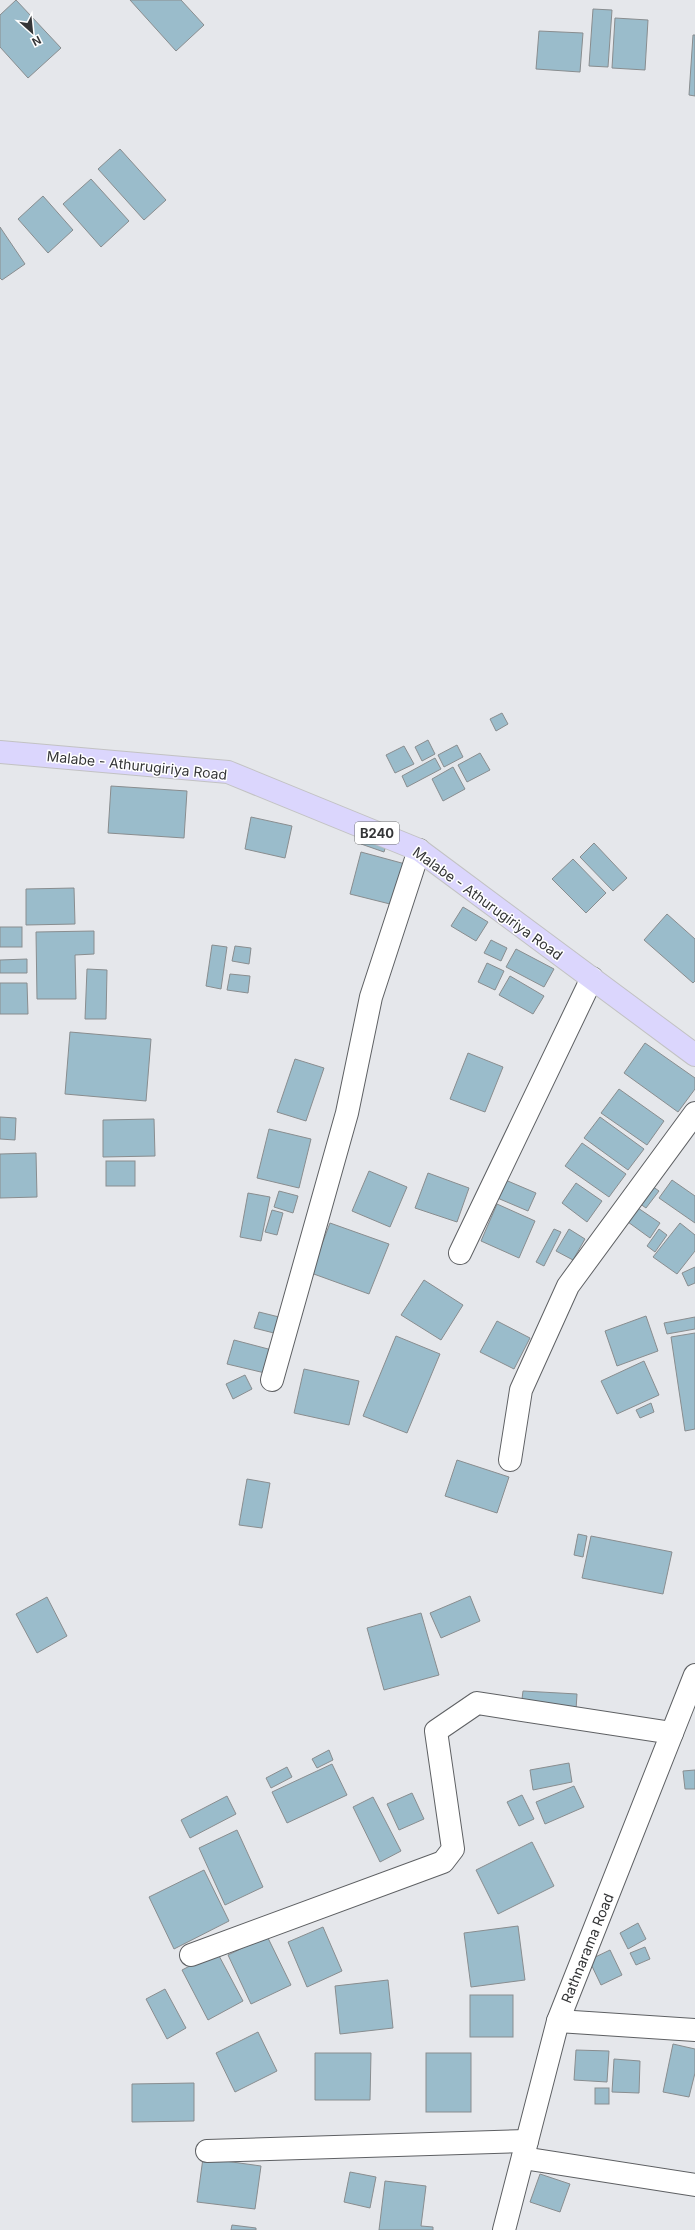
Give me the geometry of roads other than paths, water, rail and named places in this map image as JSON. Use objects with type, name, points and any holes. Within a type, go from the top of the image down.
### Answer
[{"type":"main road","name":"Malabe - Athurugiriya Road","points":[[0,752],[228,772],[419,850],[695,1055]]},
{"type":"street","points":[[272,1380],[347,1113],[370,997],[419,850]]},
{"type":"street","points":[[460,1253],[592,978]]},
{"type":"street","points":[[510,1460],[521,1390],[568,1286],[695,1113]]},
{"type":"street","name":"Rathnarama Road","points":[[504,2230],[558,2020],[695,1674]]},
{"type":"street","points":[[191,1955],[443,1862],[453,1848],[436,1730],[477,1703],[672,1733]]},
{"type":"street","points":[[558,2020],[695,2030]]},
{"type":"street","points":[[207,2151],[525,2150],[695,2185]]}]
